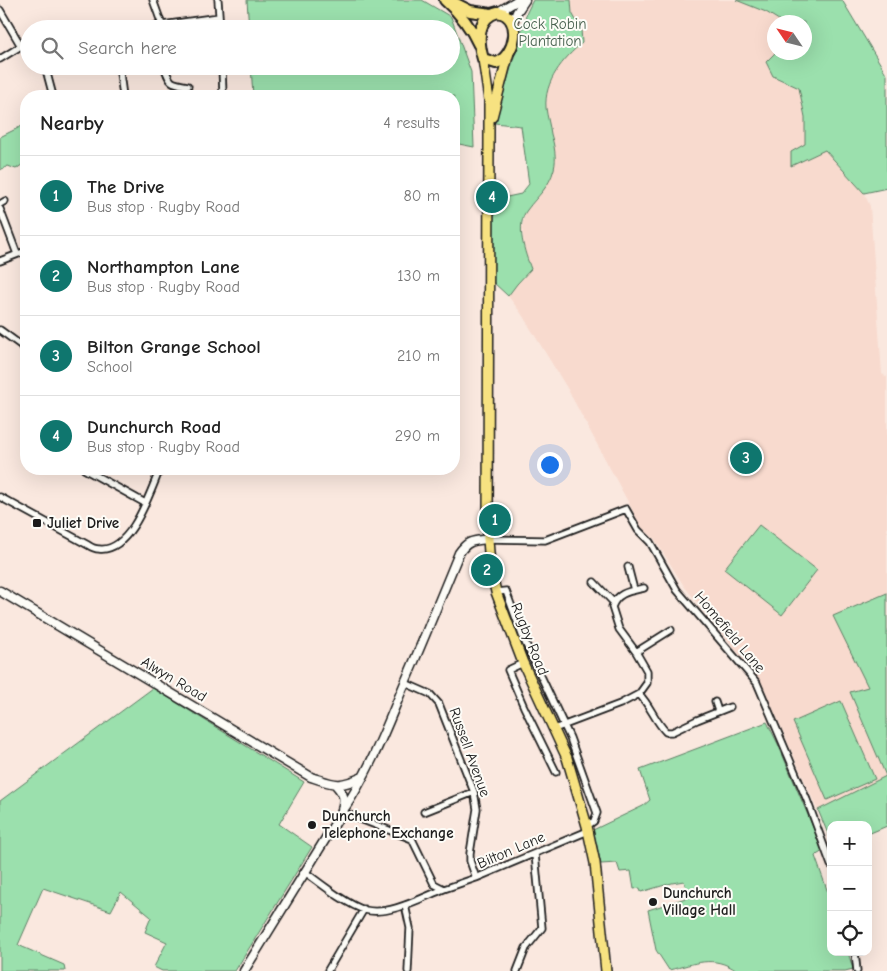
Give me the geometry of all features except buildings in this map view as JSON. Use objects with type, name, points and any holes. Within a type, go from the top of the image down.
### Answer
[{"type":"highway","points":[[446,0],[470,12],[506,15],[513,22],[515,30],[509,52],[504,58],[496,63],[483,59],[475,36],[465,21],[446,0]]},
{"type":"highway","points":[[480,48],[482,25],[487,16],[495,13]]},
{"type":"main road","points":[[489,126],[509,52]]},
{"type":"main road","points":[[483,59],[489,100],[489,126]]},
{"type":"main road","name":"Rugby Road","points":[[489,126],[488,539],[490,566],[496,592],[523,663],[567,758],[595,863],[606,971]]},
{"type":"street","points":[[153,0],[160,20]]},
{"type":"street","points":[[200,20],[219,18],[218,0]]},
{"type":"street","points":[[495,13],[518,0]]},
{"type":"street","points":[[513,22],[525,0]]},
{"type":"street","points":[[0,10],[20,44]]},
{"type":"street","points":[[0,59],[20,47]]},
{"type":"street","points":[[47,75],[51,90]]},
{"type":"street","points":[[120,75],[122,90]]},
{"type":"street","points":[[168,75],[173,84],[188,86]]},
{"type":"street","points":[[222,75],[223,90]]},
{"type":"street","points":[[0,209],[16,254]]},
{"type":"street","points":[[0,260],[20,253]]},
{"type":"street","points":[[0,330],[20,345]]},
{"type":"street","points":[[95,475],[145,503]]},
{"type":"street","points":[[0,497],[98,549],[115,546],[123,540],[145,503],[157,475]]},
{"type":"street","name":"Homefield Lane","points":[[488,539],[545,540],[626,509],[638,530],[650,542],[678,590],[757,683],[807,800],[827,854]]},
{"type":"street","points":[[244,971],[363,777],[384,734],[459,553],[465,544],[488,539]]},
{"type":"street","points":[[628,567],[634,590]]},
{"type":"street","points":[[594,582],[613,602]]},
{"type":"street","points":[[554,729],[620,704],[639,694],[647,682],[647,671],[619,629],[612,607],[617,596],[644,588]]},
{"type":"street","name":"Alwyn Road","points":[[0,591],[311,777],[336,785]]},
{"type":"street","points":[[496,592],[506,591],[524,640],[570,738],[597,813],[594,821],[587,829]]},
{"type":"street","points":[[636,652],[671,630]]},
{"type":"street","points":[[523,663],[507,667],[524,707],[556,772]]},
{"type":"street","name":"Russell Avenue","points":[[405,683],[430,694],[439,704],[474,792],[477,809],[470,861],[476,878]]},
{"type":"street","points":[[639,694],[649,704],[661,727],[666,732],[672,732],[730,707]]},
{"type":"street","points":[[715,702],[718,712]]},
{"type":"street","points":[[560,742],[570,738]]},
{"type":"street","points":[[336,785],[345,785],[363,777]]},
{"type":"street","points":[[336,785],[343,793],[342,812]]},
{"type":"street","points":[[424,812],[474,792]]},
{"type":"street","points":[[342,812],[412,839],[434,884],[444,889]]},
{"type":"street","name":"Bilton Lane","points":[[364,910],[378,911],[405,905],[535,854],[587,829]]},
{"type":"street","points":[[518,971],[526,948],[542,928],[535,854]]},
{"type":"street","points":[[305,872],[345,900],[364,910],[328,970]]},
{"type":"street","points":[[405,905],[410,928],[408,971]]},
{"type":"street","points":[[855,956],[857,971]]},
{"type":"shaded area","points":[[571,0],[736,0],[771,15],[767,15],[768,60],[766,62],[773,76],[799,88],[805,117],[805,145],[792,166],[825,149],[864,193],[870,206],[882,374],[887,377],[887,826],[872,832],[872,821],[827,821],[827,832],[761,681],[684,586],[654,538],[642,528],[567,388],[521,313],[508,296],[531,269],[524,248],[522,228],[525,211],[538,198],[553,144],[546,107],[548,85],[565,58],[582,43],[581,29],[572,13]]},
{"type":"green space","points":[[247,0],[422,0],[451,17],[452,20],[248,20]]},
{"type":"green space","name":"Cock Robin Plantation","points":[[533,0],[571,0],[572,13],[581,29],[582,43],[556,71],[548,89],[546,108],[554,147],[555,165],[552,176],[543,191],[523,216],[522,239],[531,269],[508,296],[493,282],[493,200],[521,194],[529,184],[521,126],[495,123],[527,12]]},
{"type":"green space","points":[[736,0],[842,0],[887,75],[887,188],[864,193],[825,150],[791,166],[791,152],[805,144],[805,117],[799,88],[773,76],[766,62],[768,60],[812,60],[812,15],[771,15]]},
{"type":"green space","points":[[460,42],[471,72],[474,147],[460,144],[460,90],[253,90],[252,75],[460,75]]},
{"type":"green space","points":[[20,127],[20,166],[16,169],[8,166],[0,170],[0,137]]},
{"type":"green space","points":[[759,525],[817,570],[782,615],[724,569]]},
{"type":"green space","points":[[887,593],[887,826],[872,832],[872,821],[827,821],[827,831],[818,810],[886,776],[850,692],[868,687],[833,616]]},
{"type":"green space","points":[[153,688],[304,782],[279,824],[312,847],[235,971],[162,971],[154,967],[167,942],[145,932],[151,917],[121,892],[111,911],[43,888],[18,945],[64,965],[65,971],[0,971],[0,801]]},
{"type":"green space","points":[[841,701],[875,779],[827,800],[793,722]]},
{"type":"green space","points":[[767,722],[823,851],[815,856],[827,890],[827,956],[849,956],[853,969],[845,971],[737,971],[720,963],[704,962],[669,970],[656,950],[648,910],[689,897],[684,881],[641,892],[640,888],[634,889],[631,871],[620,872],[617,863],[601,864],[593,830],[643,806],[650,800],[640,770]]},
{"type":"place","name":"Dunchurch Road","points":[[492,197]]},
{"type":"place","name":"Bilton Grange School","points":[[746,458]]},
{"type":"place","name":"The Drive","points":[[495,520]]},
{"type":"place","name":"Juliet Drive","points":[[37,523]]},
{"type":"place","name":"Northampton Lane","points":[[487,570]]},
{"type":"place","name":"Dunchurch Telephone Exchange","points":[[312,825]]},
{"type":"place","name":"Dunchurch Village Hall","points":[[653,902]]}]
